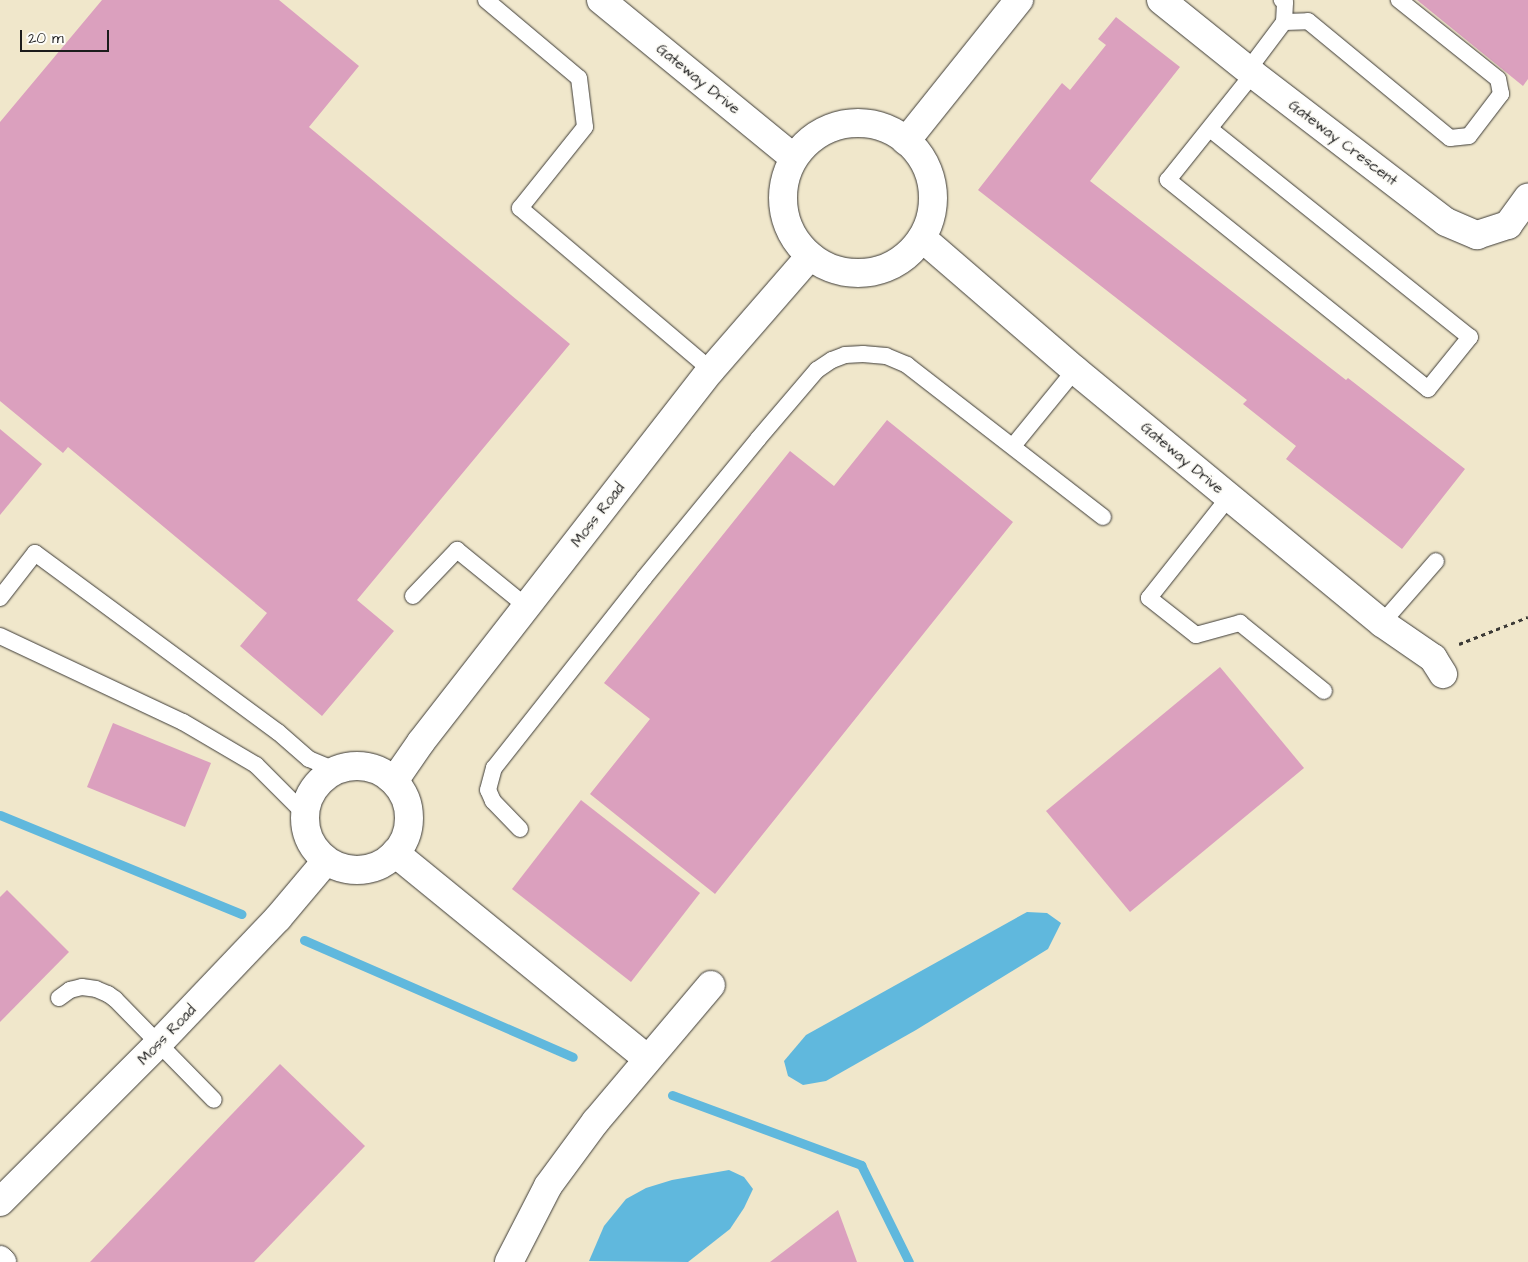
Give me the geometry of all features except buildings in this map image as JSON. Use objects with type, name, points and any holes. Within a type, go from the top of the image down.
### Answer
[{"type":"street","name":"Gateway Drive","points":[[601,0],[794,158]]},
{"type":"street","points":[[906,140],[1019,0]]},
{"type":"street","name":"Gateway Crescent","points":[[1161,0],[1250,72],[1446,222],[1478,235],[1508,225],[1528,197]]},
{"type":"street","points":[[859,123],[884,128],[906,140],[920,156],[927,170],[934,197],[931,219],[922,238],[905,257],[882,270],[857,274],[832,269],[810,256],[796,240],[789,227],[782,199],[785,178],[794,158],[811,139],[834,127],[859,123]]},
{"type":"street","name":"Gateway Drive","points":[[922,238],[1075,370],[1382,623],[1438,666]]},
{"type":"street","name":"Moss Road","points":[[394,781],[421,742],[711,370],[810,256]]},
{"type":"street","points":[[350,766],[366,766],[381,772],[394,781],[402,792],[409,817],[405,836],[395,853],[383,863],[362,870],[340,867],[326,861],[314,848],[306,831],[304,813],[309,796],[320,781],[335,770],[350,766]]},
{"type":"street","points":[[395,853],[648,1059]]},
{"type":"street","name":"Moss Road","points":[[0,1202],[158,1044],[278,918],[326,861]]},
{"type":"street","points":[[509,1262],[548,1186],[596,1121],[711,985]]},
{"type":"lane","points":[[486,0],[579,78],[585,127],[520,208],[711,370]]},
{"type":"lane","points":[[1210,129],[1470,338],[1428,389],[1168,180],[1210,129],[1284,22],[1285,2],[1282,0]]},
{"type":"lane","points":[[1284,22],[1308,21],[1450,138],[1469,136],[1501,94],[1498,79],[1399,0]]},
{"type":"lane","points":[[520,829],[493,801],[488,790],[494,768],[644,578],[817,370],[845,355],[863,354],[886,356],[907,366],[1103,516]]},
{"type":"lane","points":[[1013,446],[1075,370]]},
{"type":"lane","points":[[1229,497],[1149,598],[1196,635],[1240,623],[1324,691]]},
{"type":"lane","points":[[413,596],[457,550],[526,606]]},
{"type":"lane","points":[[0,598],[34,553],[278,732],[309,759],[335,770]]},
{"type":"lane","points":[[1382,623],[1436,561]]},
{"type":"lane","points":[[0,636],[183,722],[248,760],[263,771],[304,813]]},
{"type":"lane","points":[[59,998],[74,988],[89,988],[102,992],[115,1000],[214,1100]]},
{"type":"path","points":[[1438,666],[1462,642],[1528,618]]},
{"type":"water","points":[[1027,912],[1047,913],[1061,923],[1048,949],[916,1030],[826,1081],[803,1085],[788,1076],[784,1061],[806,1035]]},
{"type":"water","points":[[729,1170],[744,1177],[753,1189],[744,1208],[730,1229],[688,1262],[589,1261],[604,1226],[626,1199],[646,1188],[672,1180]]},
{"type":"waterway","points":[[0,815],[241,914]]},
{"type":"waterway","points":[[304,940],[573,1057]]},
{"type":"waterway","points":[[672,1095],[861,1165],[909,1262]]}]
